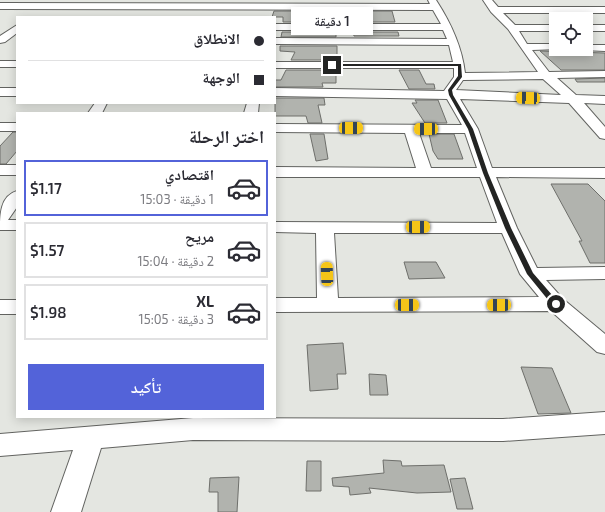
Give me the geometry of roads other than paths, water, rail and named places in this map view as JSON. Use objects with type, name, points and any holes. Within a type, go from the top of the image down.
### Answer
[{"type":"street","points":[[486,0],[512,28],[524,47],[545,74],[574,100],[605,135]]},
{"type":"street","points":[[0,6],[74,3],[111,6],[260,3],[304,17],[450,35]]},
{"type":"street","points":[[61,16],[74,3]]},
{"type":"street","points":[[276,27],[304,17],[434,4],[450,35],[460,71],[450,90],[451,95],[471,129],[486,173],[508,228],[530,274],[556,304],[605,346]]},
{"type":"street","points":[[101,16],[111,6]]},
{"type":"street","points":[[135,16],[142,6]]},
{"type":"street","points":[[163,16],[170,6]]},
{"type":"street","points":[[494,10],[605,10]]},
{"type":"street","points":[[541,10],[549,17]]},
{"type":"street","points":[[6,26],[16,27]]},
{"type":"street","points":[[0,40],[16,28]]},
{"type":"street","points":[[512,28],[549,28]]},
{"type":"street","points":[[593,28],[605,28]]},
{"type":"street","points":[[276,41],[450,35]]},
{"type":"street","points":[[0,40],[16,40]]},
{"type":"street","points":[[524,47],[549,48]]},
{"type":"street","points":[[593,48],[605,48]]},
{"type":"street","points":[[0,64],[16,64]]},
{"type":"street","points":[[276,65],[316,65],[545,74],[605,74]]},
{"type":"street","points":[[316,65],[316,92]]},
{"type":"street","points":[[0,92],[16,92]]},
{"type":"street","points":[[276,92],[451,95],[605,100]]},
{"type":"street","points":[[276,128],[471,129]]},
{"type":"street","points":[[412,129],[425,173]]},
{"type":"street","points":[[0,170],[16,170]]},
{"type":"street","points":[[276,172],[604,174]]},
{"type":"street","points":[[0,218],[16,197]]},
{"type":"street","points":[[0,225],[16,226]]},
{"type":"street","points":[[276,227],[508,228]]},
{"type":"street","points":[[325,227],[328,305]]},
{"type":"street","points":[[530,274],[605,273]]},
{"type":"street","points":[[276,305],[556,304]]},
{"type":"street","points":[[0,307],[16,307]]},
{"type":"street","points":[[0,445],[91,438],[194,423],[503,430],[605,423]]},
{"type":"street","points":[[66,512],[91,438]]}]
